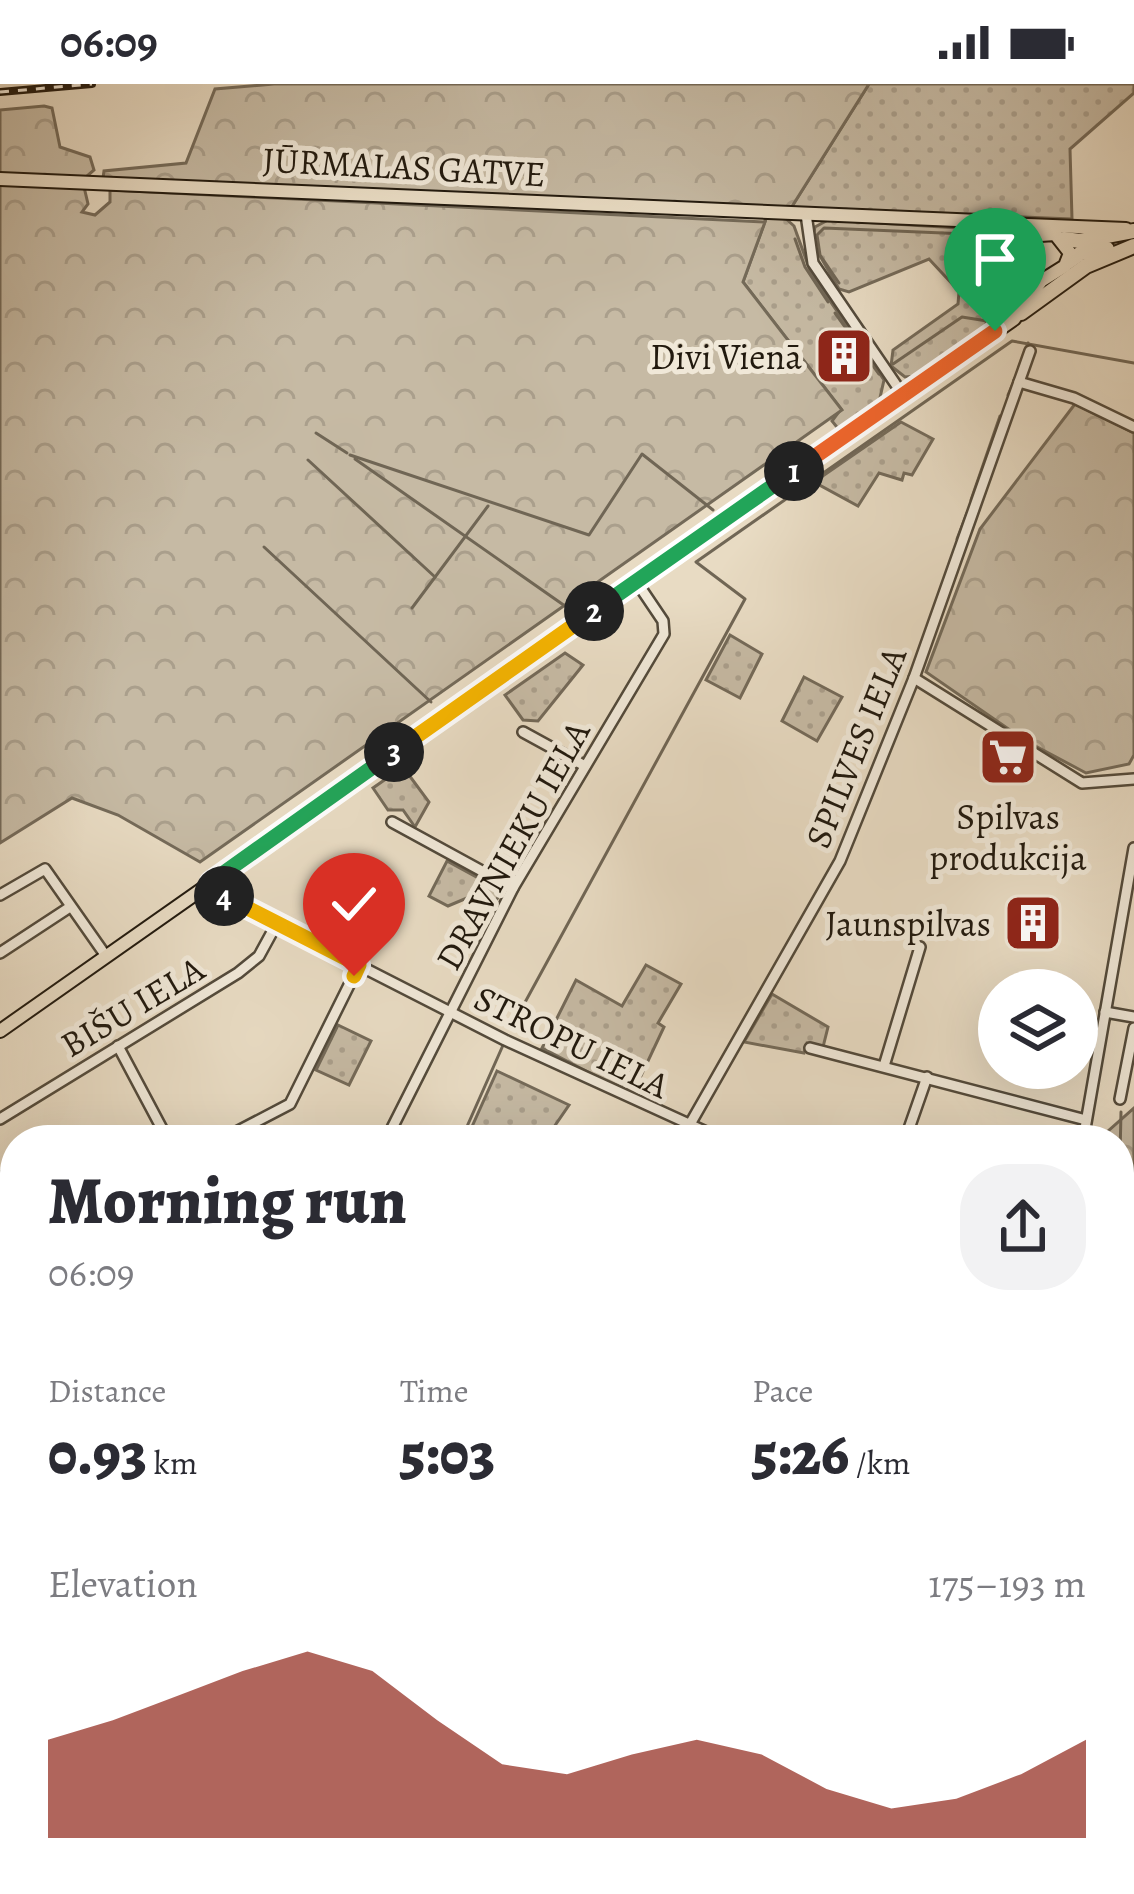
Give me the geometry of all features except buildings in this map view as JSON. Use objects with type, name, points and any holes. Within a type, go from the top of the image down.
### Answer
[{"type":"highway","points":[[1060,232],[1134,230]]},
{"type":"highway","points":[[1067,262],[1081,253],[1134,246]]},
{"type":"highway","points":[[1021,313],[1086,266],[1134,246]]},
{"type":"main road","name":"JŪRMALAS GATVE","points":[[0,179],[989,223]]},
{"type":"main road","points":[[989,223],[1060,232]]},
{"type":"main road","points":[[989,223],[1040,236],[1060,232]]},
{"type":"main road","points":[[989,223],[1053,272]]},
{"type":"main road","points":[[0,1031],[1021,313],[1053,272],[1067,262],[1060,232]]},
{"type":"main road","points":[[1005,324],[1032,277],[1032,258],[1040,236]]},
{"type":"street","points":[[806,214],[813,263],[903,395]]},
{"type":"street","name":"SPILVES IELA","points":[[689,1125],[841,861],[914,678],[1030,351]]},
{"type":"street","points":[[1019,382],[1074,398],[1134,428]]},
{"type":"street","name":"DRAVNIEKU IELA","points":[[393,1125],[513,888],[664,634],[663,621],[636,581]]},
{"type":"street","points":[[914,678],[1082,783],[1134,778]]},
{"type":"street","points":[[523,732],[585,766]]},
{"type":"street","points":[[392,822],[513,888]]},
{"type":"street","points":[[1085,1125],[1134,848]]},
{"type":"street","points":[[0,895],[45,869],[106,956]]},
{"type":"street","name":"STROPU IELA","points":[[211,882],[221,895],[686,1125]]},
{"type":"street","points":[[0,953],[70,907]]},
{"type":"street","name":"BIŠU IELA","points":[[0,1119],[238,973],[259,956],[277,923]]},
{"type":"street","points":[[884,1066],[920,947]]},
{"type":"street","points":[[249,1125],[290,1104],[359,965]]},
{"type":"street","points":[[1106,1012],[1134,1017]]},
{"type":"street","points":[[1120,1099],[1134,1028]]},
{"type":"street","points":[[118,1046],[160,1125]]},
{"type":"street","points":[[809,1048],[1086,1120]]},
{"type":"street","points":[[909,1125],[927,1077]]},
{"type":"green space","points":[[274,84],[869,84],[791,208],[103,178],[104,171],[186,163],[215,89]]},
{"type":"green space","points":[[869,84],[1134,84],[1134,93],[1070,149],[1072,219],[791,208]]},
{"type":"green space","points":[[52,108],[60,147],[90,157],[94,170],[86,177],[0,174],[0,110]]},
{"type":"green space","points":[[0,184],[84,187],[88,204],[82,212],[95,215],[110,202],[110,190],[765,222],[743,282],[842,410],[200,862],[118,815],[72,798],[0,843]]},
{"type":"green space","points":[[767,216],[784,217],[794,226],[811,273],[884,380],[879,402],[840,431],[832,421],[841,409],[743,282]]},
{"type":"green space","points":[[828,220],[975,229],[1018,251],[1022,271],[1017,290],[1006,308],[971,340],[917,376],[905,377],[891,366],[893,350],[958,304],[959,292],[990,288],[956,288],[929,259],[849,292],[839,289],[812,242],[815,227]]},
{"type":"green space","points":[[1075,404],[1134,433],[1134,755],[1129,764],[1086,773],[1026,741],[926,672],[980,529]]},
{"type":"green space","points":[[901,422],[933,439],[912,475],[904,473],[902,480],[879,473],[858,506],[814,482]]},
{"type":"green space","points":[[730,635],[762,654],[740,698],[706,680]]},
{"type":"green space","points":[[565,653],[583,665],[538,721],[523,720],[505,695]]},
{"type":"green space","points":[[804,677],[842,697],[817,741],[782,721]]},
{"type":"green space","points":[[403,767],[429,802],[415,827],[403,810],[388,810],[373,788]]},
{"type":"green space","points":[[447,861],[502,891],[490,910],[467,898],[448,906],[429,896]]},
{"type":"green space","points":[[646,965],[681,984],[658,1023],[664,1027],[632,1095],[542,1048],[576,980],[622,1006]]},
{"type":"green space","points":[[772,994],[828,1027],[823,1047],[807,1043],[804,1053],[744,1042]]},
{"type":"green space","points":[[338,1025],[371,1041],[349,1085],[316,1070]]},
{"type":"green space","points":[[497,1071],[569,1105],[555,1125],[473,1125]]},
{"type":"green space","points":[[1134,1108],[1134,1125],[1115,1125]]},
{"type":"waterway","points":[[839,283],[820,255],[817,235],[824,228],[991,235]]},
{"type":"waterway","points":[[989,284],[991,238]]},
{"type":"waterway","points":[[795,239],[805,267],[828,302]]},
{"type":"waterway","points":[[986,325],[989,296]]},
{"type":"waterway","points":[[835,313],[879,374]]},
{"type":"waterway","points":[[893,364],[962,317],[987,321]]},
{"type":"waterway","points":[[511,1028],[745,599],[696,562],[1012,341],[1134,363]]},
{"type":"waterway","points":[[1017,373],[1028,343]]},
{"type":"waterway","points":[[1008,395],[1014,381]]},
{"type":"waterway","points":[[971,500],[1000,416]]},
{"type":"waterway","points":[[316,433],[347,453]]},
{"type":"waterway","points":[[350,455],[589,535],[642,454],[713,510]]},
{"type":"waterway","points":[[355,459],[565,606]]},
{"type":"waterway","points":[[308,460],[435,577]]},
{"type":"waterway","points":[[412,608],[488,506]]},
{"type":"waterway","points":[[957,539],[967,513]]},
{"type":"waterway","points":[[264,547],[431,702]]},
{"type":"waterway","points":[[468,1125],[504,1043]]},
{"type":"waterway","points":[[1121,1112],[1121,1125]]},
{"type":"railway","points":[[0,92],[92,84]]},
{"type":"place","name":"Divi Vienā","points":[[844,356]]},
{"type":"place","name":"Spilvas produkcija","points":[[1008,757]]},
{"type":"place","name":"Jaunspilvas","points":[[1033,923]]},
{"type":"route","points":[[354,976],[359,965],[221,895],[211,882],[995,331]]}]
